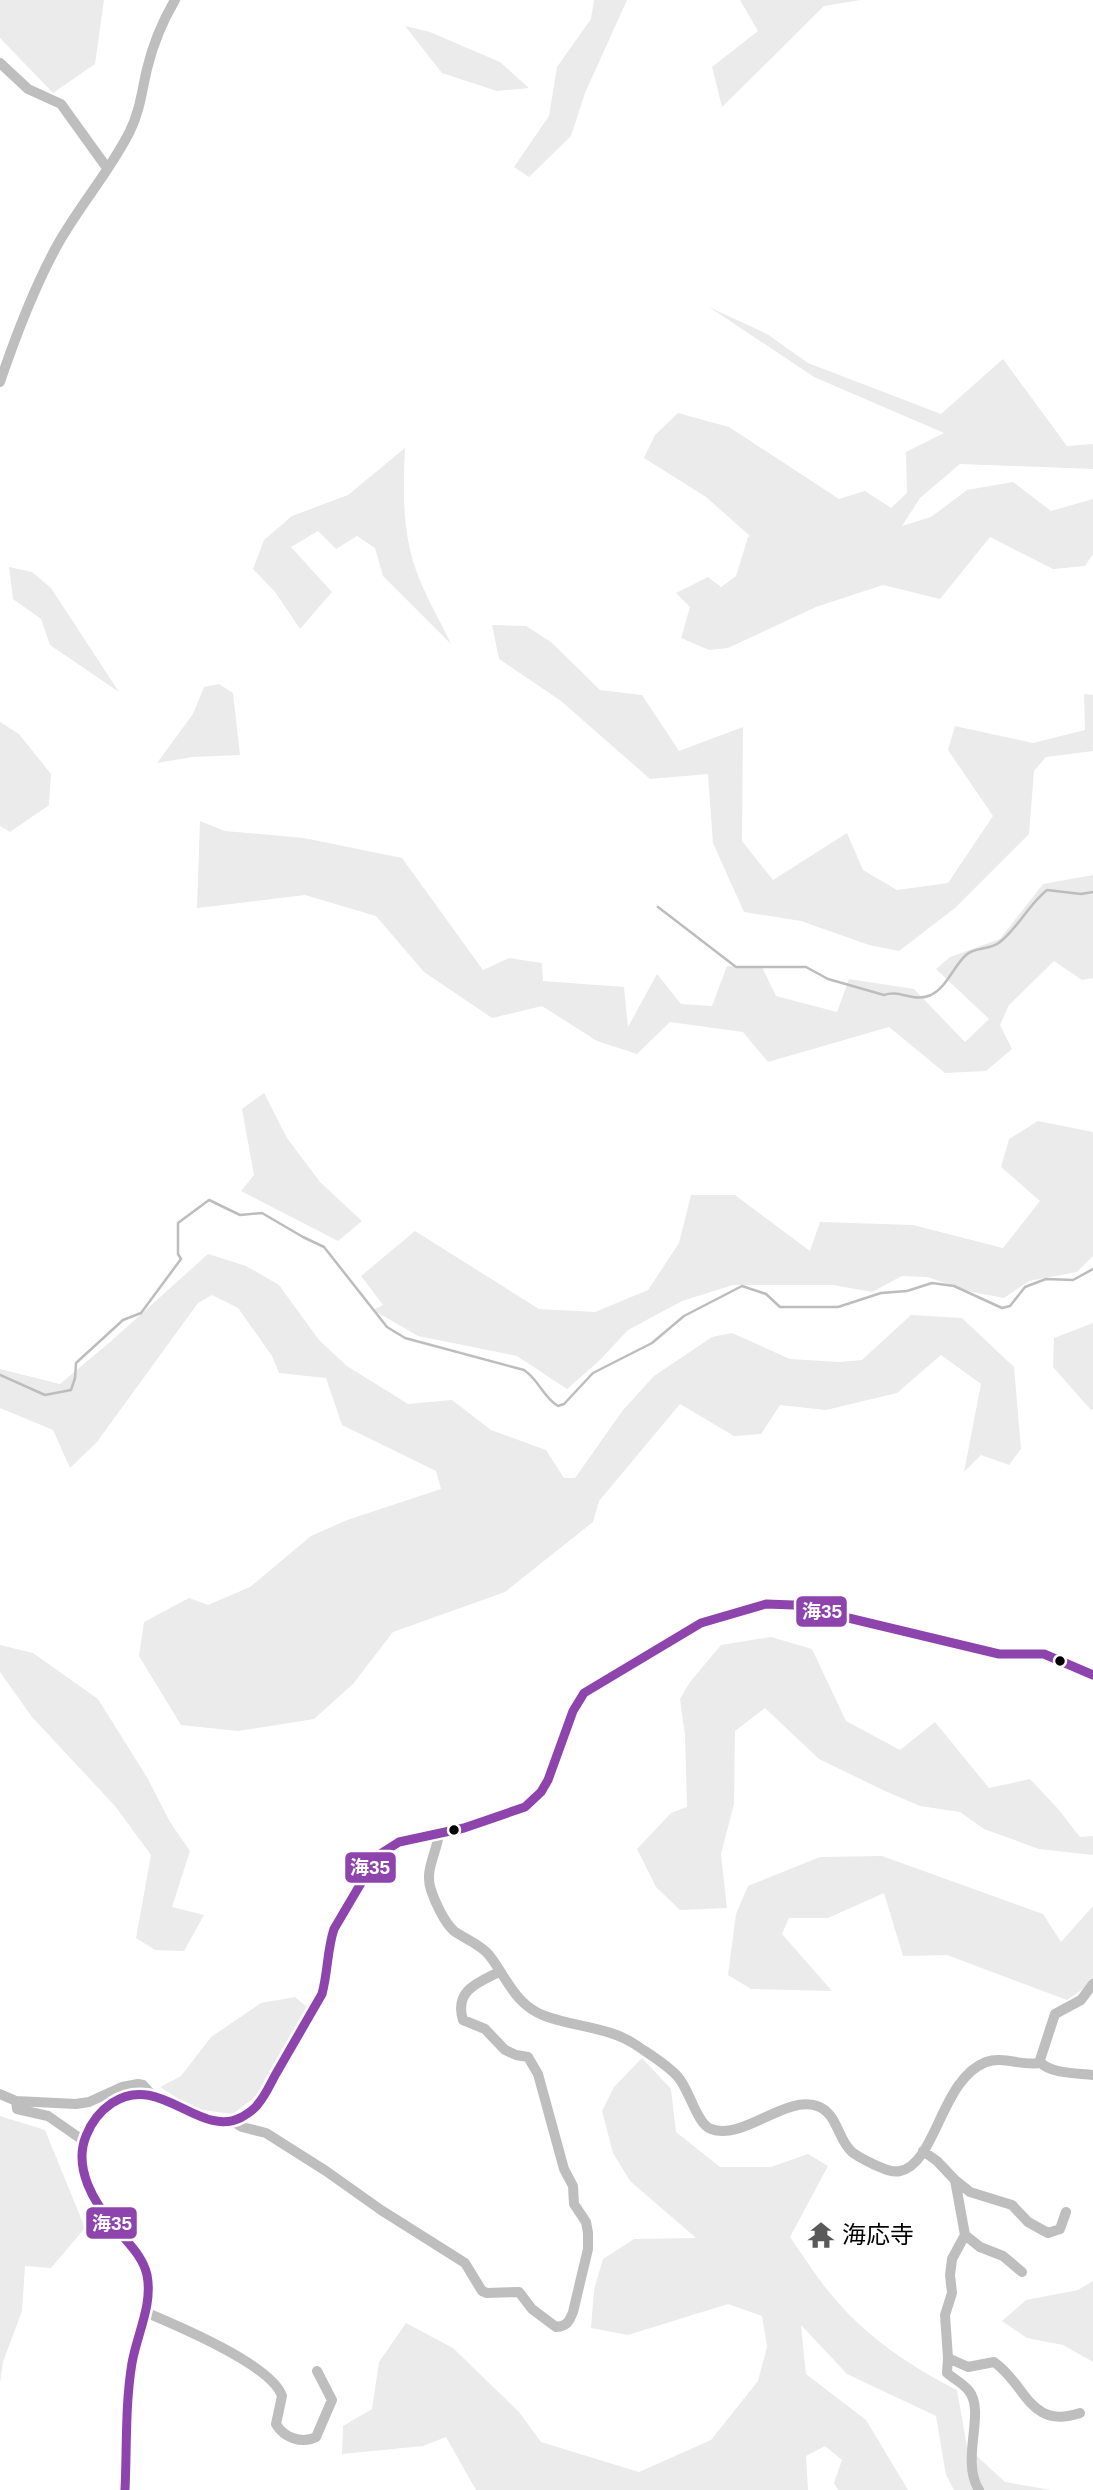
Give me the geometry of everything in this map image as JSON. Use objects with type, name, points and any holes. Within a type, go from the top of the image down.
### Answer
[{"type":"street","points":[[0,382],[42,275],[135,119],[161,23],[175,0]]},
{"type":"street","points":[[0,63],[28,89],[61,104],[107,169]]},
{"type":"street","points":[[125,2490],[131,2378],[149,2290],[145,2268],[130,2243],[106,2217],[91,2193],[83,2164],[84,2141],[92,2122],[107,2106],[127,2096],[152,2095],[169,2099],[200,2117],[221,2123],[234,2122],[247,2116],[258,2105],[317,2005],[327,1976],[334,1929],[377,1856],[399,1842],[508,1814],[525,1807],[548,1780],[579,1700],[592,1688],[691,1628],[766,1604],[794,1605],[999,1654],[1044,1654],[1093,1675]]},
{"type":"street","points":[[439,1833],[438,1848],[430,1864],[428,1876],[430,1889],[452,1928],[489,1955],[517,1997],[545,2016],[633,2043],[677,2076],[704,2124],[712,2130],[728,2130],[763,2120],[791,2106],[820,2107],[832,2117],[851,2151],[883,2168],[903,2170],[913,2164],[923,2151],[956,2088],[973,2069],[999,2060],[1026,2064],[1040,2062],[1052,2069],[1093,2075]]},
{"type":"street","points":[[234,2122],[242,2127],[266,2133],[465,2263],[482,2291],[519,2292],[540,2315],[556,2327],[564,2326],[573,2312],[588,2249],[588,2233],[586,2221],[574,2204],[573,2186],[564,2169],[538,2074],[528,2057],[505,2050],[485,2028],[463,2020],[460,2009],[463,1998],[472,1986],[499,1972]]},
{"type":"street","points":[[1040,2062],[1053,2016],[1080,2000],[1093,1984]]},
{"type":"street","points":[[0,2094],[16,2101],[76,2104],[138,2084],[143,2085],[152,2095]]},
{"type":"street","points":[[16,2101],[17,2109],[21,2112],[48,2116],[84,2141]]},
{"type":"street","points":[[923,2151],[970,2192],[1012,2205],[1028,2222],[1048,2233],[1060,2229],[1066,2211]]},
{"type":"street","points":[[955,2180],[965,2235],[952,2259],[952,2293],[945,2315],[947,2373],[969,2392],[974,2403],[970,2463],[972,2479],[979,2490]]},
{"type":"street","points":[[965,2235],[980,2247],[1003,2256],[1022,2272]]},
{"type":"street","points":[[145,2312],[224,2347],[275,2384],[282,2396],[276,2424],[281,2433],[307,2442],[316,2437],[332,2400],[317,2371]]},
{"type":"street","points":[[948,2358],[968,2367],[994,2362],[1014,2380],[1033,2408],[1045,2414],[1067,2417],[1080,2413]]},
{"type":"shaded area","points":[[0,0],[104,0],[95,64],[53,93],[0,38]]},
{"type":"shaded area","points":[[594,0],[627,0],[585,93],[571,136],[529,177],[514,167],[549,116],[557,67],[591,19]]},
{"type":"shaded area","points":[[740,0],[861,0],[824,6],[722,107],[712,67],[758,31]]},
{"type":"shaded area","points":[[405,26],[430,32],[500,62],[529,88],[497,91],[442,73]]},
{"type":"shaded area","points":[[709,307],[767,334],[808,363],[941,414],[1003,359],[1067,446],[1093,444],[1093,469],[960,464],[920,498],[902,526],[931,517],[967,490],[1013,482],[1051,511],[1093,499],[1093,554],[1085,566],[1053,569],[990,537],[940,599],[883,585],[816,607],[728,648],[709,650],[681,638],[690,607],[676,593],[708,577],[721,587],[736,576],[750,536],[706,497],[644,458],[655,435],[678,413],[729,427],[839,499],[865,491],[891,508],[907,493],[906,452],[944,433],[814,377]]},
{"type":"shaded area","points":[[405,448],[405,509],[411,555],[451,644],[383,576],[375,548],[357,536],[336,549],[318,531],[291,547],[332,592],[300,629],[276,593],[253,569],[264,540],[292,516],[348,495]]},
{"type":"shaded area","points":[[9,567],[32,572],[51,588],[119,692],[50,645],[41,619],[13,599]]},
{"type":"shaded area","points":[[492,625],[526,626],[551,642],[600,690],[642,695],[679,751],[743,727],[742,841],[773,880],[847,833],[863,870],[897,890],[948,883],[993,816],[948,750],[955,726],[1033,743],[1085,730],[1084,694],[1093,695],[1093,751],[1046,757],[1034,771],[1029,834],[955,908],[899,951],[869,945],[801,921],[744,912],[713,843],[708,774],[650,779],[561,701],[499,659]]},
{"type":"shaded area","points":[[219,684],[233,693],[240,755],[192,757],[157,763],[193,714],[204,687]]},
{"type":"shaded area","points":[[0,722],[19,734],[51,774],[49,805],[10,832],[0,826]]},
{"type":"shaded area","points":[[200,821],[225,831],[304,838],[402,858],[483,970],[509,958],[542,963],[543,981],[624,987],[628,1027],[657,974],[681,1004],[712,1006],[727,966],[762,967],[776,996],[837,1012],[849,979],[914,989],[965,1042],[989,1019],[936,969],[950,957],[1000,939],[1043,884],[1093,875],[1093,978],[1082,980],[1054,961],[1009,1005],[1000,1025],[1012,1049],[986,1071],[945,1073],[889,1027],[768,1062],[743,1032],[670,1022],[637,1054],[597,1041],[542,1006],[492,1018],[424,972],[376,916],[305,895],[197,908]]},
{"type":"shaded area","points":[[264,1093],[287,1138],[320,1182],[362,1221],[338,1241],[241,1191],[254,1175],[242,1109]]},
{"type":"shaded area","points":[[1038,1121],[1093,1132],[1093,1256],[1077,1272],[1029,1281],[1004,1298],[972,1292],[927,1277],[902,1276],[872,1292],[833,1285],[733,1285],[682,1301],[628,1330],[599,1361],[567,1389],[517,1356],[418,1336],[373,1310],[383,1305],[361,1276],[415,1231],[539,1309],[595,1312],[648,1290],[679,1243],[691,1195],[735,1195],[810,1251],[820,1222],[913,1225],[1003,1248],[1040,1201],[1001,1167],[1009,1139]]},
{"type":"shaded area","points":[[208,1254],[246,1266],[279,1285],[319,1340],[347,1366],[408,1404],[452,1400],[491,1430],[546,1450],[564,1478],[575,1478],[623,1410],[654,1376],[712,1337],[732,1333],[790,1359],[840,1362],[862,1360],[911,1315],[962,1318],[1014,1367],[1021,1449],[1009,1465],[981,1455],[964,1472],[981,1384],[941,1355],[897,1393],[826,1410],[780,1405],[761,1434],[734,1436],[680,1404],[599,1501],[593,1522],[505,1592],[393,1632],[353,1684],[314,1719],[238,1731],[181,1725],[139,1656],[144,1622],[189,1598],[208,1605],[250,1587],[311,1536],[347,1520],[441,1489],[436,1471],[342,1425],[326,1378],[279,1373],[272,1356],[238,1308],[212,1295],[198,1303],[97,1442],[70,1468],[53,1430],[0,1408],[0,1369],[60,1384]]},
{"type":"shaded area","points":[[1093,1323],[1091,1410],[1053,1367],[1054,1338]]},
{"type":"shaded area","points":[[771,1637],[812,1649],[846,1721],[900,1750],[935,1722],[989,1788],[1030,1779],[1080,1837],[1093,1836],[1093,1855],[1039,1849],[984,1829],[960,1812],[920,1806],[885,1791],[819,1759],[765,1708],[735,1731],[734,1804],[721,1854],[727,1908],[680,1910],[656,1887],[637,1849],[671,1813],[687,1807],[685,1735],[680,1699],[690,1682],[721,1645]]},
{"type":"shaded area","points":[[0,1645],[33,1653],[98,1699],[148,1779],[170,1822],[190,1851],[172,1907],[204,1915],[184,1951],[155,1950],[136,1938],[151,1855],[115,1806],[32,1717],[0,1672]]},
{"type":"shaded area","points":[[882,1856],[1043,1914],[1061,1942],[1093,1906],[1093,1982],[1067,2000],[947,1955],[903,1956],[884,1893],[828,1918],[789,1918],[782,1934],[832,1991],[751,1989],[728,1975],[736,1914],[748,1886],[820,1857]]},
{"type":"shaded area","points":[[295,1997],[313,2012],[263,2091],[233,2114],[194,2109],[160,2087],[181,2076],[211,2037],[261,2003]]},
{"type":"shaded area","points":[[642,2058],[671,2089],[676,2132],[720,2167],[771,2167],[808,2154],[828,2166],[790,2237],[812,2269],[829,2292],[862,2327],[908,2362],[957,2390],[967,2447],[1005,2482],[1051,2490],[954,2490],[946,2475],[936,2416],[847,2374],[801,2325],[806,2374],[866,2420],[908,2490],[838,2490],[834,2483],[842,2460],[825,2446],[806,2456],[808,2490],[476,2490],[446,2437],[423,2446],[342,2454],[343,2426],[372,2409],[379,2362],[406,2323],[453,2348],[519,2412],[541,2442],[639,2472],[711,2440],[758,2381],[767,2347],[762,2316],[728,2304],[628,2335],[591,2328],[594,2290],[603,2259],[634,2239],[696,2238],[630,2181],[613,2153],[602,2111],[614,2087]]},
{"type":"shaded area","points":[[0,2116],[45,2130],[85,2228],[51,2268],[25,2266],[22,2311],[3,2362],[0,2383]]},
{"type":"shaded area","points":[[1093,2281],[1093,2362],[1063,2345],[1027,2338],[1002,2321],[1026,2300],[1078,2290]]},
{"type":"waterway","points":[[658,907],[736,967],[806,967],[828,979],[884,995],[919,998],[937,991],[970,952],[1000,942],[1047,890],[1081,894],[1093,892]]},
{"type":"waterway","points":[[0,1375],[45,1395],[71,1390],[76,1363],[123,1320],[141,1313],[181,1259],[178,1254],[178,1223],[209,1200],[240,1215],[262,1213],[324,1247],[387,1327],[405,1338],[524,1370],[558,1406],[564,1404],[593,1373],[652,1343],[684,1316],[742,1286],[766,1294],[780,1307],[838,1307],[881,1293],[907,1291],[932,1283],[954,1286],[1002,1308],[1010,1306],[1025,1287],[1046,1279],[1073,1280],[1093,1269]]},
{"type":"transit line","name":"海35","points":[[125,2490],[130,2379],[148,2297],[147,2275],[142,2262],[107,2218],[88,2185],[82,2160],[86,2136],[93,2122],[104,2110],[130,2095],[163,2099],[211,2120],[226,2122],[242,2117],[255,2108],[322,1994],[334,1929],[377,1856],[399,1842],[464,1828],[525,1807],[541,1792],[548,1780],[573,1711],[584,1693],[701,1623],[766,1604],[794,1605],[999,1654],[1044,1654],[1093,1675]]},
{"type":"place","name":"海応寺","points":[[821,2235]]}]
